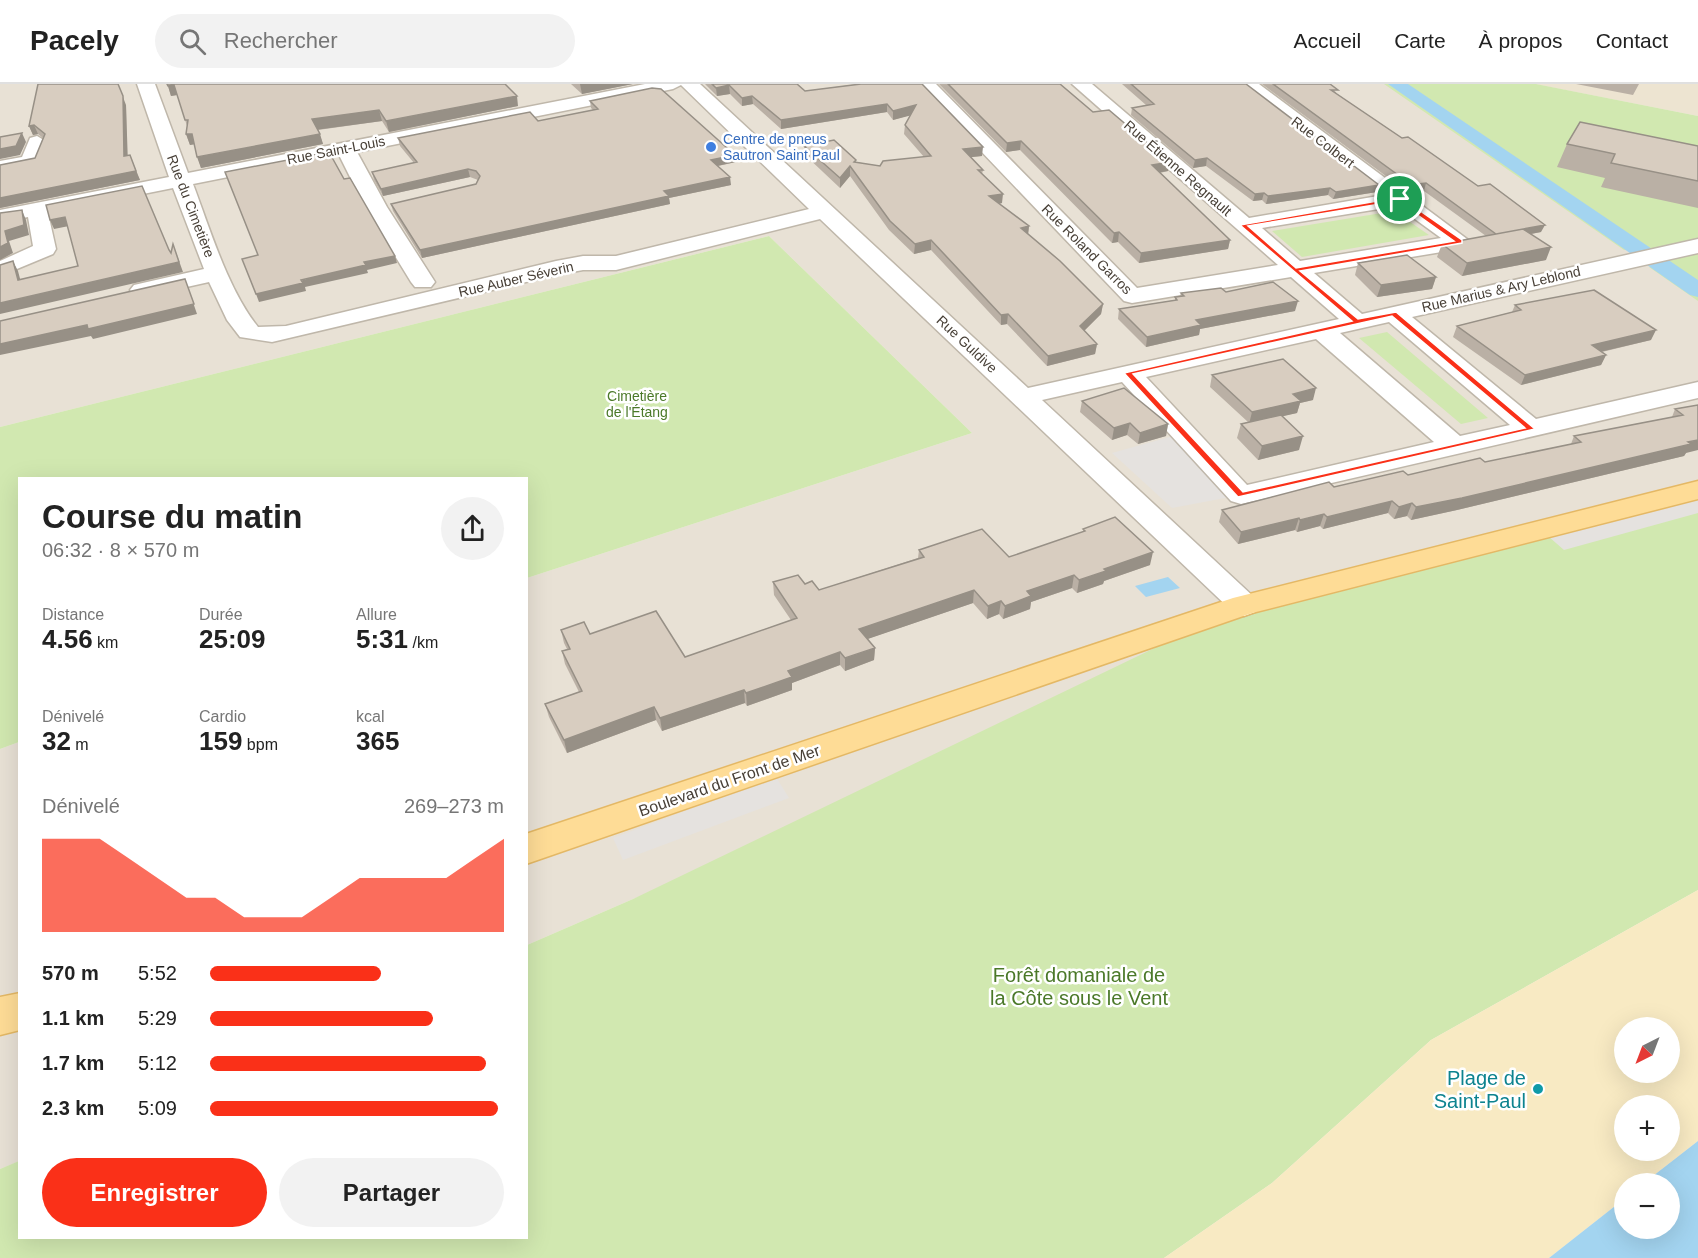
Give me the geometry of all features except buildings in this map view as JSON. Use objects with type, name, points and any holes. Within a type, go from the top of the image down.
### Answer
[{"type":"main road","name":"Boulevard du Front de Mer","points":[[528,848],[1244,605],[1698,490]]},
{"type":"main road","points":[[0,1016],[18,1012]]},
{"type":"street","name":"Rue du Cimetière","points":[[146,84],[180,180],[217,273],[242,326]]},
{"type":"street","name":"Rue Saint-Louis","points":[[0,216],[673,84]]},
{"type":"street","name":"Rue Guldive","points":[[689,84],[1244,605]]},
{"type":"street","name":"Rue Roland Garros","points":[[926,84],[1132,296],[1295,270]]},
{"type":"street","name":"Rue Étienne Regnault","points":[[1082,84],[1357,322]]},
{"type":"street","name":"Rue Colbert","points":[[1247,84],[1460,242],[1295,270]]},
{"type":"street","points":[[0,167],[30,162],[37,141]]},
{"type":"street","points":[[345,148],[387,205],[423,282]]},
{"type":"street","points":[[1243,225],[1400,199]]},
{"type":"street","points":[[0,269],[45,249],[37,209]]},
{"type":"street","name":"Rue Auber Séverin","points":[[242,326],[250,333],[286,333],[556,268],[583,263],[616,263],[826,212]]},
{"type":"street","name":"Rue Marius & Ary Leblond","points":[[1022,397],[1698,246]]},
{"type":"street","points":[[126,294],[217,273]]},
{"type":"street","points":[[1394,314],[1531,429]]},
{"type":"street","points":[[1321,330],[1455,446]]},
{"type":"street","points":[[1128,373],[1241,495],[1531,429],[1694,383]]},
{"type":"shaded area","points":[[0,84],[1397,84],[1698,290],[1698,490],[633,899],[528,945],[528,578],[972,433],[769,236],[0,427]]},
{"type":"shaded area","points":[[1535,84],[1698,84],[1698,116]]},
{"type":"shaded area","points":[[1184,433],[1241,495],[1172,508],[1112,453]]},
{"type":"shaded area","points":[[1698,496],[1698,513],[1564,550],[1548,536]]},
{"type":"shaded area","points":[[18,742],[18,1162],[0,1169],[0,749]]},
{"type":"shaded area","points":[[776,777],[789,798],[623,860],[613,838]]},
{"type":"green space","points":[[1384,84],[1536,84],[1698,116],[1698,301],[1649,267],[1660,264],[1636,248],[1624,250]]},
{"type":"green space","points":[[1394,211],[1429,235],[1302,257],[1272,231]]},
{"type":"green space","name":"Cimetière de l'Étang","points":[[769,236],[972,433],[528,578],[528,477],[18,477],[18,742],[0,749],[0,427]]},
{"type":"green space","points":[[1387,332],[1488,418],[1461,424],[1359,338]]},
{"type":"green space","name":"Forêt domaniale de la Côte sous le Vent","points":[[1698,490],[1698,890],[1431,1040],[1272,1183],[1164,1258],[0,1258],[0,1169],[18,1161],[18,1239],[528,1239],[528,945],[633,899],[1244,605]]},
{"type":"sand","name":"Plage de Saint-Paul","points":[[1698,890],[1698,1141],[1680,1155],[1680,1095],[1614,1095],[1614,1161],[1672,1161],[1657,1173],[1614,1173],[1614,1207],[1549,1258],[1164,1258],[1272,1183],[1431,1040]]},
{"type":"water","points":[[1168,577],[1180,588],[1146,597],[1135,586]]},
{"type":"water","points":[[1698,1141],[1698,1258],[1549,1258],[1614,1207],[1614,1239],[1680,1239],[1680,1173],[1657,1173],[1672,1161],[1680,1161],[1680,1155]]},
{"type":"waterway","points":[[1397,84],[1698,290]]},
{"type":"place","name":"Centre de pneus Sautron Saint Paul","points":[[711,147]]},
{"type":"place","name":"Plage de Saint-Paul","points":[[1538,1089]]},
{"type":"route","points":[[1400,199],[1243,225],[1295,270],[1357,322],[1128,373],[1241,495],[1531,429],[1394,314],[1357,322],[1295,270],[1460,242],[1400,199]]}]
